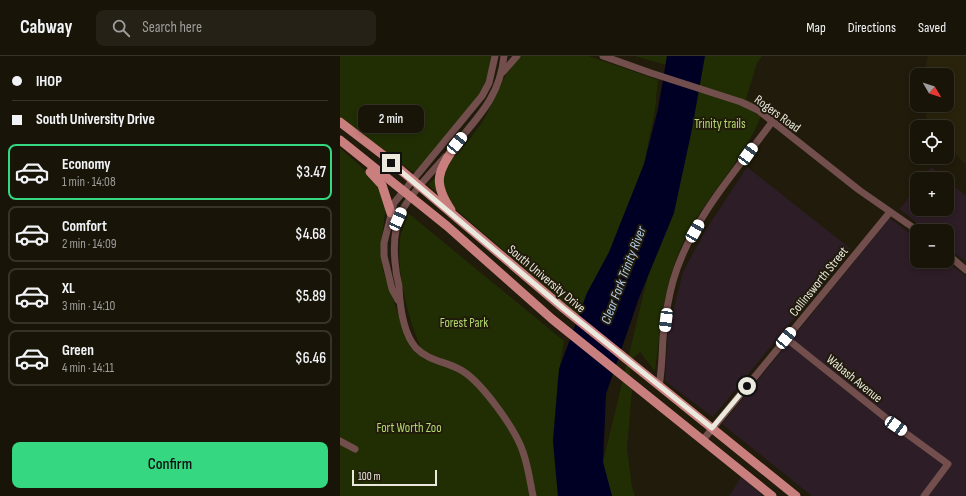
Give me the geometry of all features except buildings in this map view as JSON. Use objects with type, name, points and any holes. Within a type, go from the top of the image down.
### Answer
[{"type":"main road","name":"South University Drive","points":[[340,122],[420,187],[563,308],[796,496]]},
{"type":"main road","name":"South University Drive","points":[[340,140],[447,226],[552,319],[772,496]]},
{"type":"main road","points":[[340,140],[353,157],[377,177],[382,184],[391,213]]},
{"type":"main road","points":[[457,143],[442,167],[439,183],[443,198],[458,220]]},
{"type":"main road","points":[[629,382],[646,391],[654,392],[659,386]]},
{"type":"street","points":[[495,56],[489,83],[482,96],[394,203],[384,243],[384,256],[392,289],[398,300],[406,327],[414,346],[427,357],[460,369],[471,377],[514,430],[523,451],[532,496]]},
{"type":"street","points":[[398,300],[399,287],[394,252],[395,233],[402,210],[488,104],[495,93],[501,74],[504,56]]},
{"type":"street","points":[[501,74],[517,56]]},
{"type":"street","name":"Rogers Road","points":[[603,56],[741,102],[758,110],[858,190],[910,226]]},
{"type":"street","points":[[659,386],[664,331],[673,281],[687,246],[706,213],[772,122]]},
{"type":"street","name":"Collinsworth Street","points":[[703,440],[890,212]]},
{"type":"street","points":[[954,260],[966,270]]},
{"type":"street","name":"Wabash Avenue","points":[[786,338],[896,426],[948,464],[924,496]]},
{"type":"street","points":[[340,441],[355,449]]},
{"type":"shaded area","points":[[928,56],[966,56],[966,165],[954,152],[954,120],[927,120],[925,112],[954,112],[954,68],[925,68]]},
{"type":"shaded area","points":[[747,167],[851,249],[713,417],[665,381],[668,331],[683,272],[707,228]]},
{"type":"shaded area","points":[[931,167],[937,172],[927,172]]},
{"type":"shaded area","points":[[954,186],[966,196],[966,262],[954,253],[954,224],[918,224],[900,209],[910,195],[910,216],[954,216]]},
{"type":"shaded area","points":[[890,218],[910,234],[910,268],[954,267],[966,276],[966,496],[812,496],[722,424]]},
{"type":"shaded area","points":[[741,477],[763,496],[729,496]]},
{"type":"green space","points":[[340,56],[491,56],[486,81],[469,110],[416,172],[411,171],[340,117]]},
{"type":"green space","points":[[522,56],[589,56],[658,80],[655,110],[644,164],[611,252],[587,293],[579,316],[428,185],[462,148],[481,124],[509,70]]},
{"type":"green space","points":[[635,56],[667,56],[666,65]]},
{"type":"green space","name":"Trinity trails","points":[[701,56],[762,56],[757,63],[746,99],[764,108],[750,140],[700,212],[682,244],[670,279],[662,316],[655,371],[640,352],[629,362],[632,390],[627,448],[632,487],[635,496],[612,496],[603,462]]},
{"type":"green space","points":[[340,148],[377,181],[386,207],[381,243],[383,271],[410,347],[426,360],[410,317],[402,285],[400,269],[400,239],[408,213],[564,341],[558,378],[553,441],[558,496],[340,496]]},
{"type":"water","name":"Clear Fork Trinity River","points":[[667,56],[705,56],[692,129],[674,213],[639,298],[606,394],[603,462],[612,496],[558,496],[553,441],[559,369],[587,293],[609,252],[644,164],[658,109]]},
{"type":"route","points":[[391,163],[563,308],[712,428],[747,386]]},
{"type":"park label","name":"Forest Park","points":[[464,322]]},
{"type":"park label","name":"Fort Worth Zoo","points":[[409,427]]}]
